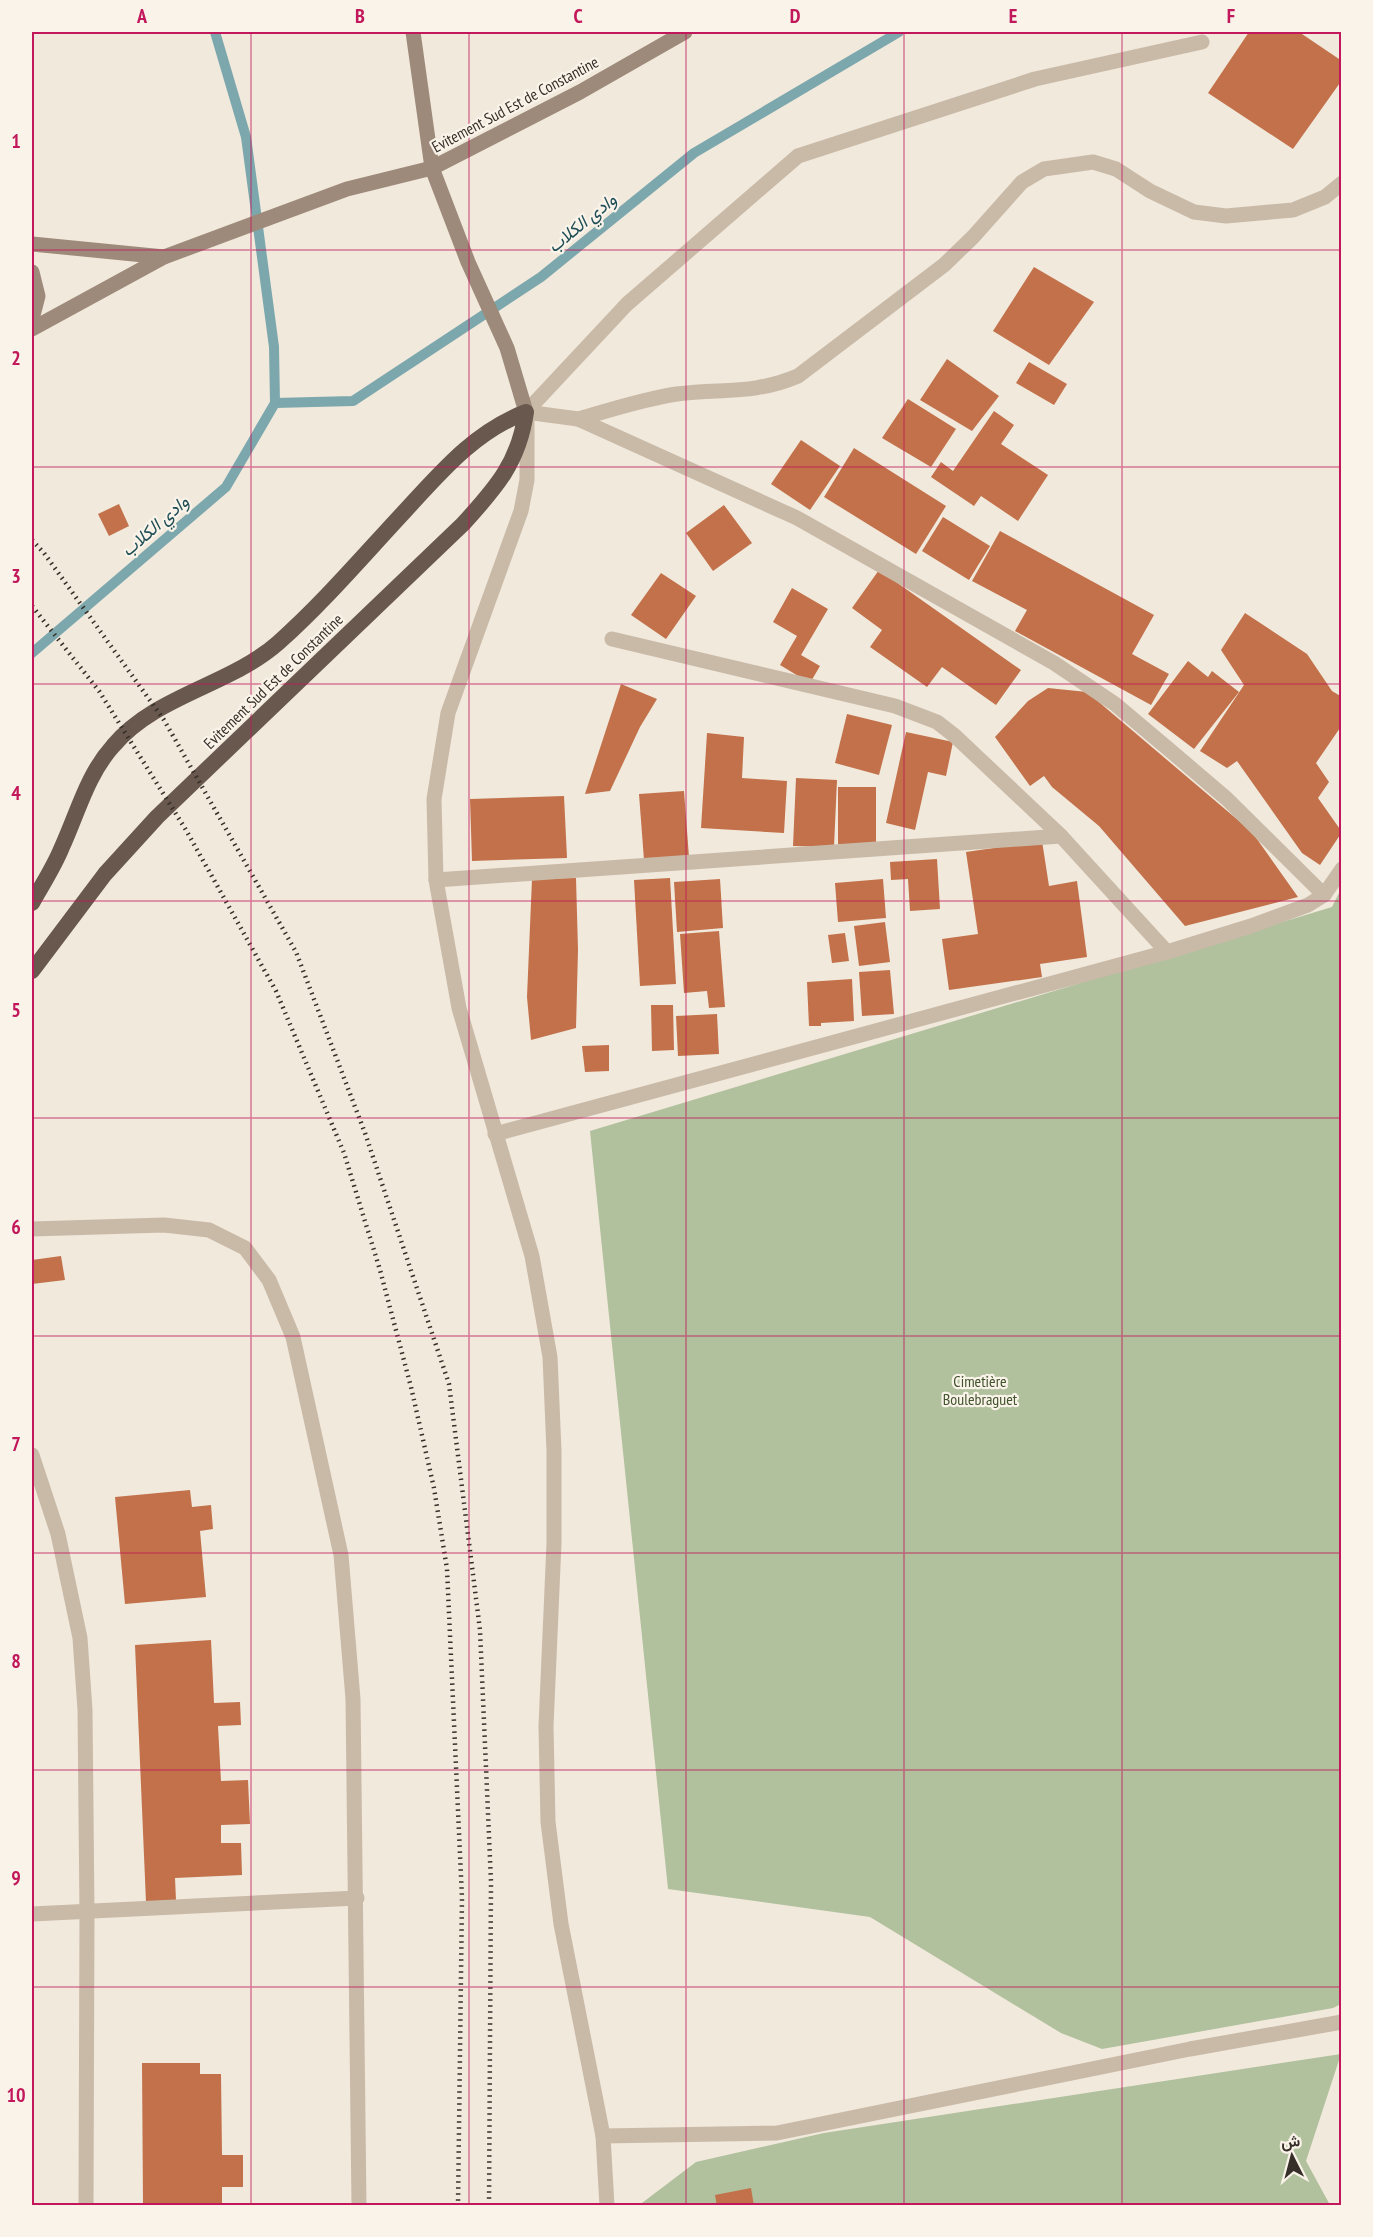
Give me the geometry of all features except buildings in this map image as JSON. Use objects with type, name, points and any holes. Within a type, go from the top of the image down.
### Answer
[{"type":"highway","name":"Evitement Sud Est de Constantine","points":[[32,903],[62,848],[87,785],[115,743],[155,711],[235,673],[279,643],[471,442],[507,419],[526,412],[523,432],[512,461],[486,500],[156,817],[105,874],[32,971]]},
{"type":"main road","points":[[32,329],[164,256],[347,189],[432,168],[413,32]]},
{"type":"main road","name":"Evitement Sud Est de Constantine","points":[[526,412],[507,348],[468,262],[432,168],[580,92],[685,32]]},
{"type":"main road","points":[[32,244],[164,256]]},
{"type":"main road","points":[[32,272],[38,296],[32,319]]},
{"type":"street","points":[[607,2205],[603,2136],[568,1959],[548,1822],[546,1726],[554,1544],[555,1451],[550,1357],[531,1256],[459,1008],[436,880],[434,799],[448,713],[520,511],[527,480],[529,450],[526,412],[627,304],[798,156],[1035,79],[1202,42]]},
{"type":"street","points":[[578,419],[649,399],[679,394],[752,390],[776,386],[798,376],[944,265],[973,237],[1022,182],[1044,169],[1093,162],[1116,169],[1150,191],[1194,212],[1226,216],[1293,210],[1325,196],[1341,183]]},
{"type":"street","points":[[526,412],[578,419],[797,518],[1004,633],[1077,677],[1115,704],[1227,799],[1324,896]]},
{"type":"street","points":[[612,639],[917,713],[937,722],[955,736],[1061,836],[1167,951]]},
{"type":"street","points":[[436,880],[1061,836]]},
{"type":"street","points":[[495,1134],[1167,951],[1251,926],[1324,896],[1341,869]]},
{"type":"street","points":[[32,1229],[165,1225],[209,1230],[245,1248],[269,1280],[293,1338],[341,1556],[353,1699],[359,2205]]},
{"type":"street","points":[[32,1455],[58,1534],[80,1638],[85,1710],[86,2205]]},
{"type":"street","points":[[32,1914],[357,1898]]},
{"type":"street","points":[[603,2136],[777,2133],[1179,2051],[1341,2022]]},
{"type":"green space","name":"Cimetière Boulebraguet","points":[[1341,889],[1341,2004],[1333,2008],[1102,2049],[1061,2033],[870,1917],[668,1889],[590,1131],[1332,907]]},
{"type":"green space","points":[[1341,2054],[1306,2161],[1330,2205],[638,2206],[696,2162],[824,2133]]},
{"type":"waterway","name":"وادي الكلاب","points":[[32,653],[226,487],[275,403],[274,347],[246,137],[215,32]]},
{"type":"waterway","name":"وادي الكلاب","points":[[275,403],[353,401],[541,277],[694,153],[899,32]]},
{"type":"railway","points":[[32,540],[44,553],[164,720],[296,952],[365,1133],[449,1384],[480,1630],[491,1882],[489,2206]]},
{"type":"railway","points":[[32,606],[99,691],[186,830],[276,991],[344,1153],[380,1270],[411,1387],[434,1488],[447,1569],[462,1898],[458,2206]]}]
